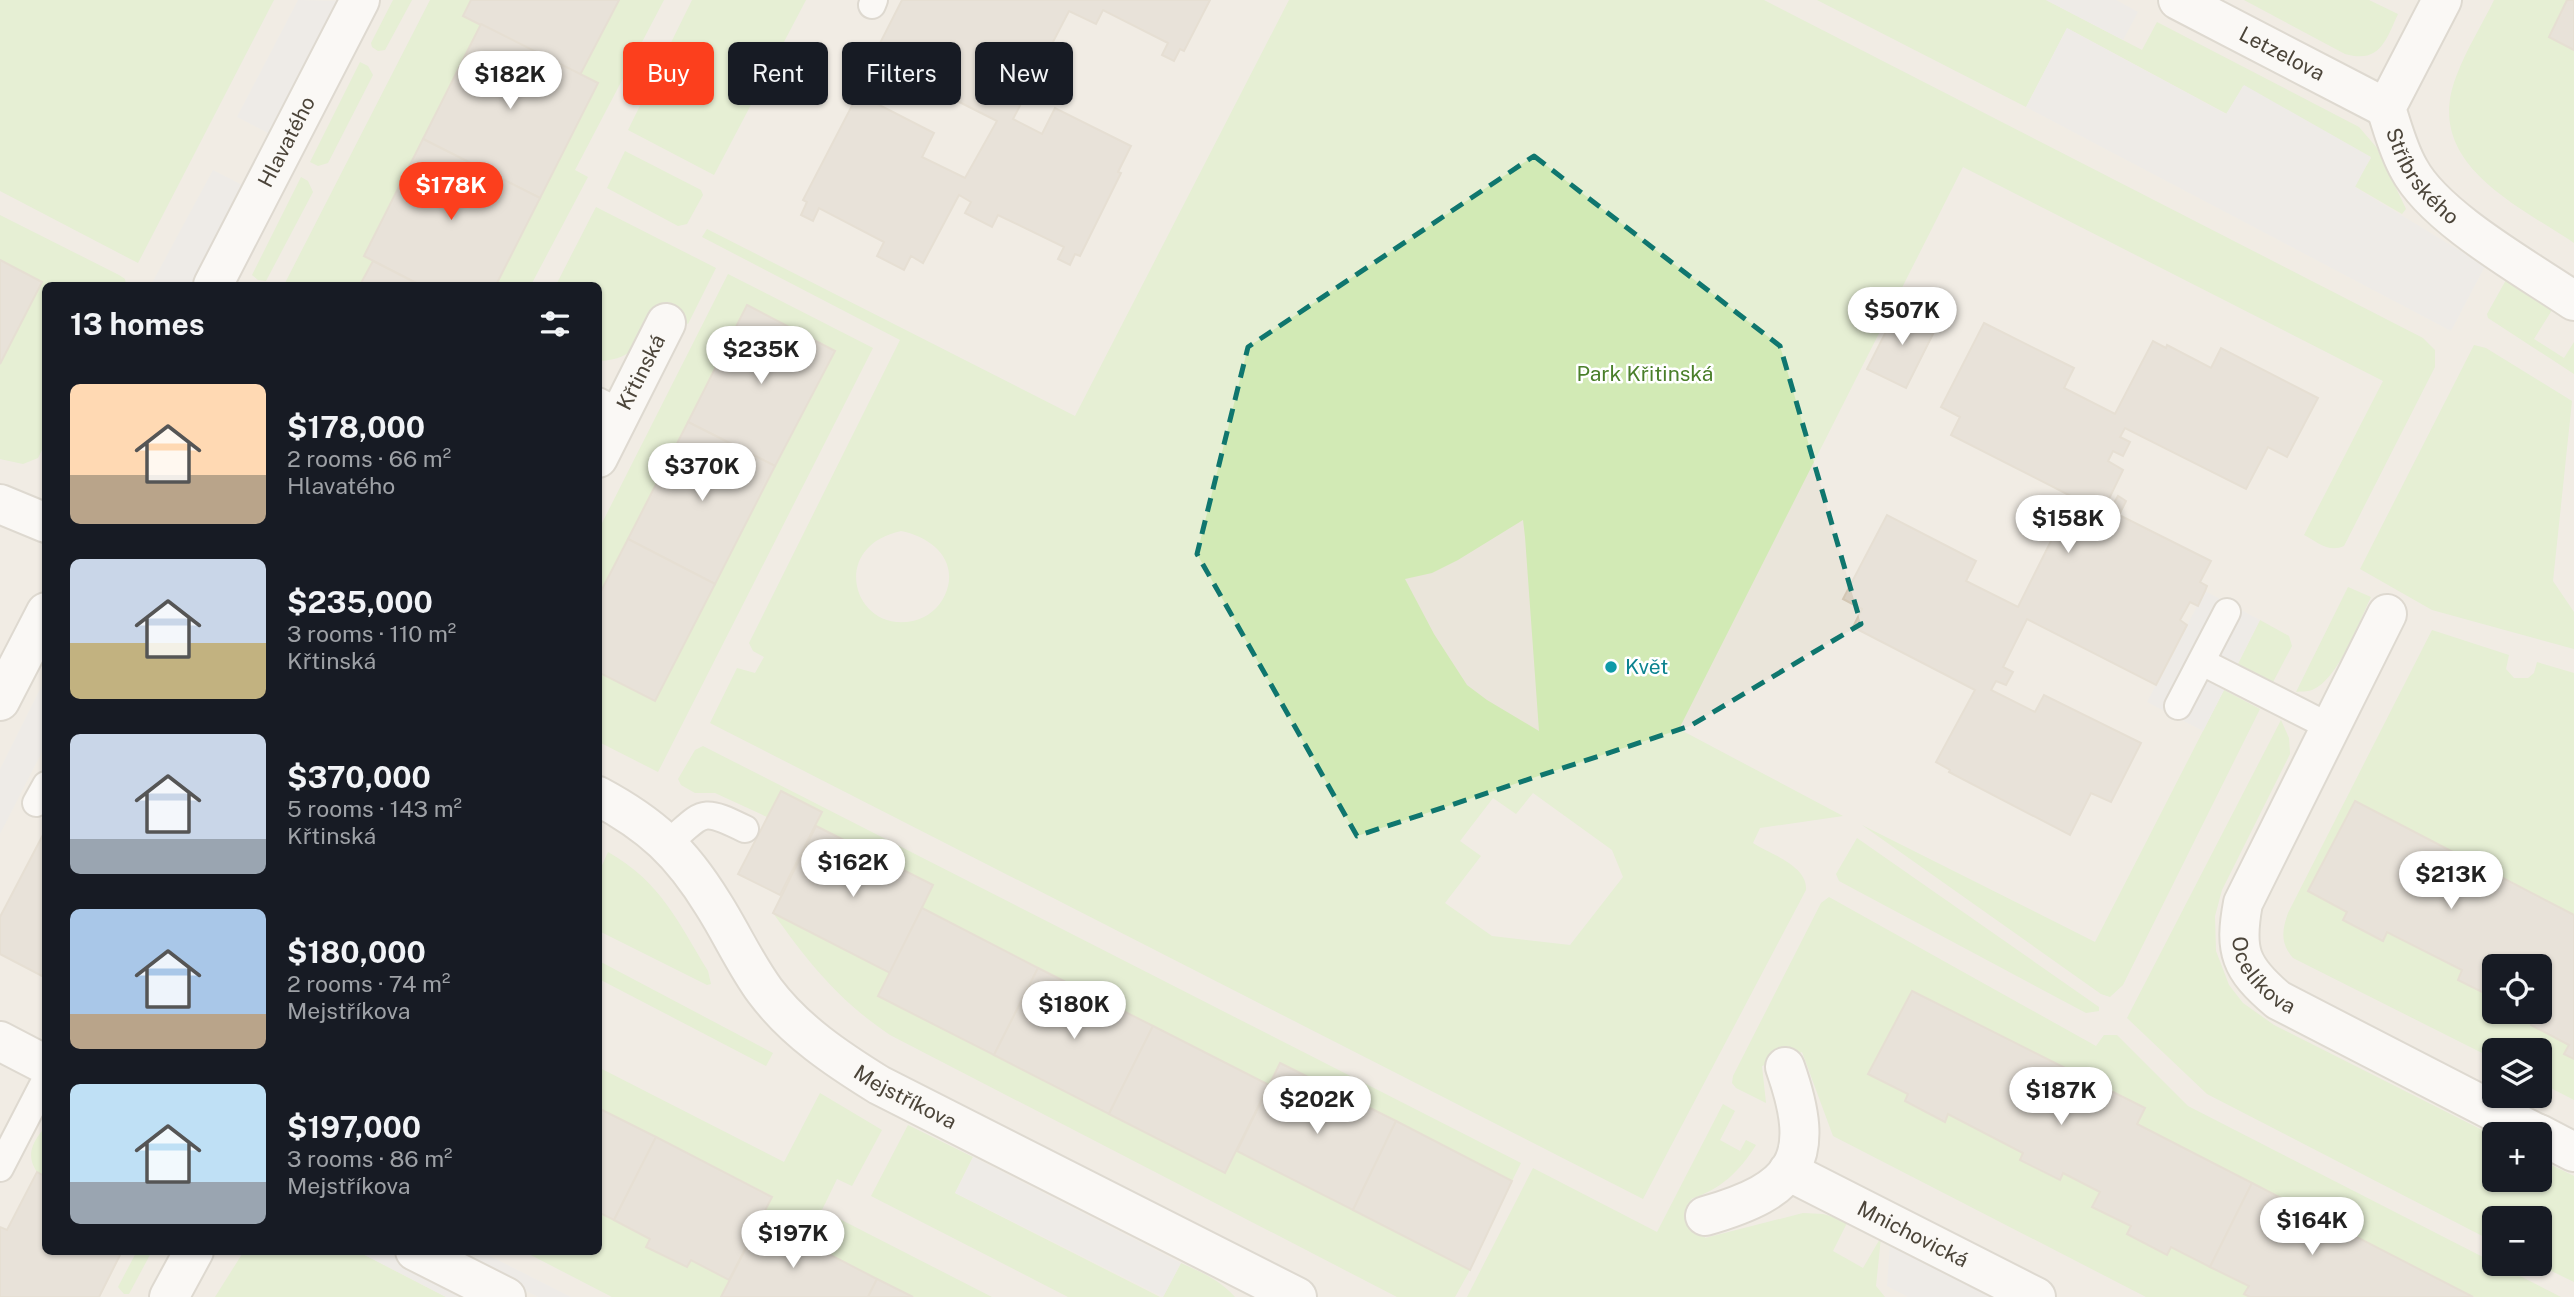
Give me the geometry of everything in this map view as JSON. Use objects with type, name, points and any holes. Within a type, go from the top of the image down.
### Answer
[{"type":"street","name":"Hlavatého","points":[[216,282],[360,0]]},
{"type":"street","name":"Letzelova","points":[[2178,0],[2386,108]]},
{"type":"street","name":"Stříbrského","points":[[2442,0],[2386,108],[2400,151],[2423,190],[2442,209],[2574,301]]},
{"type":"street","name":"Křtinská","points":[[602,441],[610,407],[666,323]]},
{"type":"street","points":[[0,504],[42,521]]},
{"type":"street","name":"Ocelíkova","points":[[2387,614],[2242,903],[2238,940],[2244,960],[2258,983],[2278,1000],[2516,1122]]},
{"type":"street","points":[[0,701],[42,620]]},
{"type":"street","name":"Mejstříkova","points":[[602,798],[650,827],[667,844],[714,904],[765,991],[796,1025],[837,1059],[879,1085],[1297,1297]]},
{"type":"street","points":[[0,1041],[42,1063]]},
{"type":"street","points":[[1705,1216],[1760,1197],[1777,1185],[1788,1171],[1797,1152],[1801,1129],[1795,1093],[1785,1067]]},
{"type":"street","name":"Ocelíkova","points":[[2552,1141],[2574,1152]]},
{"type":"street","name":"Mnichovická","points":[[1788,1171],[2036,1297]]},
{"type":"street","points":[[169,1297],[192,1255]]},
{"type":"street","points":[[423,1255],[506,1297]]},
{"type":"lane","points":[[2178,706],[2227,612]]},
{"type":"lane","points":[[2202,662],[2330,727]]},
{"type":"lane","points":[[667,844],[701,816],[709,813],[745,829]]},
{"type":"lane","points":[[0,1168],[42,1087]]},
{"type":"highlighted area","points":[[1534,156],[1780,346],[1861,624],[1690,726],[1357,836],[1197,554],[1248,347]]},
{"type":"shaded area","points":[[0,0],[2574,0],[2574,1297],[357,1297],[278,1255],[602,1255],[602,282],[42,282],[42,1255],[264,1255],[241,1297],[0,1297]]},
{"type":"shaded area","points":[[298,0],[339,1],[270,134],[237,117]]},
{"type":"shaded area","points":[[2046,0],[2116,0],[2138,12],[2123,40]]},
{"type":"shaded area","points":[[2067,28],[2226,114],[2244,85],[2371,157],[2355,187],[2485,266],[2451,331],[2026,107]]},
{"type":"shaded area","points":[[213,170],[244,186],[193,282],[153,282]]},
{"type":"shaded area","points":[[2205,591],[2260,620],[2203,731],[2147,702]]},
{"type":"shaded area","points":[[42,685],[42,752],[0,834],[0,769]]},
{"type":"shaded area","points":[[973,1157],[1181,1263],[1163,1297],[955,1193]]},
{"type":"shaded area","points":[[1890,1243],[1995,1297],[1908,1297],[1887,1286]]},
{"type":"shaded area","points":[[365,1255],[400,1255],[480,1296],[446,1297]]},
{"type":"shaded area","points":[[456,1255],[488,1255],[571,1297],[538,1297]]},
{"type":"green space","points":[[0,0],[274,0],[138,263],[0,191]]},
{"type":"green space","points":[[393,0],[412,0],[385,50],[378,51],[371,43]]},
{"type":"green space","points":[[430,0],[471,0],[463,16],[481,24],[364,256],[373,261],[362,282],[286,282]]},
{"type":"green space","points":[[619,0],[664,0],[642,42],[623,42],[623,78],[575,170],[588,177],[533,282],[498,282],[597,84],[580,75]]},
{"type":"green space","points":[[692,0],[806,0],[784,42],[728,42],[728,105],[751,105],[714,175],[628,130],[640,105],[714,105],[714,42],[671,42]]},
{"type":"green space","name":"Park Křitinská","points":[[1289,0],[1764,0],[2423,338],[2435,350],[2435,367],[2344,546],[2323,546],[2304,535],[2383,381],[1963,167],[1679,729],[1843,816],[1760,828],[1753,843],[1795,867],[1805,882],[1806,890],[1643,1199],[710,723],[737,668],[755,673],[764,657],[753,651],[749,643],[900,340],[702,237],[707,229],[1075,416]],"holes":[[[1523,520],[1539,731],[1467,685],[1434,634],[1405,579],[1432,573]],[[901,531],[923,539],[940,552],[946,561],[949,583],[942,600],[928,615],[918,620],[893,622],[876,615],[864,602],[857,587],[857,570],[863,554],[878,540]],[[1533,793],[1612,850],[1623,877],[1570,945],[1492,936],[1445,903],[1481,856],[1460,841],[1493,798],[1516,814]]]},
{"type":"green space","points":[[1817,0],[2046,0],[2142,50],[2157,22],[2359,127],[2377,148],[2406,209],[2402,214],[2354,186],[2371,158],[2243,86],[2227,114],[2067,28],[2026,107]]},
{"type":"green space","points":[[2244,0],[2369,0],[2398,14],[2380,48],[2366,56],[2357,56],[2345,54]]},
{"type":"green space","points":[[2494,0],[2567,0],[2549,37],[2574,50],[2574,243],[2526,213],[2481,178],[2464,157],[2452,134],[2449,107],[2456,77]]},
{"type":"green space","points":[[360,62],[368,66],[373,75],[328,163],[318,166],[310,162]]},
{"type":"green space","points":[[625,151],[701,190],[703,195],[687,224],[678,226],[607,188]]},
{"type":"green space","points":[[301,177],[308,181],[313,192],[266,281],[258,280],[252,275]]},
{"type":"green space","points":[[596,207],[716,268],[688,324],[660,311],[637,346],[630,352],[602,361],[602,282],[558,282]]},
{"type":"green space","points":[[0,215],[119,275],[126,282],[42,282],[42,450],[38,458],[23,464],[0,459]]},
{"type":"green space","points":[[728,274],[873,348],[658,772],[602,744],[602,674],[655,701],[834,352],[688,422],[602,591],[602,523]]},
{"type":"green space","points":[[2506,280],[2552,310],[2534,339],[2564,358],[2574,342],[2574,374],[2488,318],[2487,314]]},
{"type":"green space","points":[[2474,345],[2486,348],[2572,401],[2553,581],[2574,612],[2574,649],[2432,610],[2360,569]]},
{"type":"green space","points":[[2348,587],[2371,597],[2354,635],[2339,663],[2322,684],[2310,691],[2296,692]]},
{"type":"green space","points":[[2260,620],[2289,636],[2292,646],[2272,684],[2237,666]]},
{"type":"green space","points":[[2432,630],[2509,655],[2506,669],[2514,678],[2528,678],[2534,673],[2537,662],[2574,673],[2574,915],[2347,912],[2343,920],[2382,941],[2387,932],[2462,970],[2458,980],[2482,992],[2482,1024],[2532,1024],[2569,1045],[2564,1054],[2574,1059],[2574,1100],[2552,1089],[2552,1038],[2482,1038],[2482,1053],[2293,958],[2284,942],[2288,913]]},
{"type":"green space","points":[[2224,690],[2260,709],[2123,985],[2110,997],[2101,994],[1862,825],[2095,942]]},
{"type":"green space","points":[[2281,720],[2289,738],[2290,754],[2222,890],[2215,916],[2216,951],[2229,985],[2243,1003],[2274,1025],[2482,1130],[2482,1192],[2552,1192],[2552,1165],[2574,1176],[2574,1282],[2552,1271],[2552,1206],[2482,1206],[2482,1236],[2207,1094],[2127,1018]]},
{"type":"green space","points":[[703,746],[1521,1163],[1512,1181],[1281,1063],[1269,1085],[922,908],[933,885],[816,826],[822,812],[781,791],[767,817],[715,793],[695,793],[681,785],[678,779],[695,750]]},
{"type":"green space","points":[[1857,838],[2099,1007],[2099,1011],[2086,1013],[1839,881],[1836,874]]},
{"type":"green space","points":[[608,852],[642,876],[655,890],[667,904],[708,971],[711,984],[707,985],[602,932],[602,865]]},
{"type":"green space","points":[[1829,897],[2096,1046],[2104,1035],[2117,1035],[2188,1106],[2482,1257],[2482,1276],[2520,1276],[2561,1297],[2473,1297],[2137,1124],[2144,1108],[1912,991],[1869,1074],[1908,1094],[1905,1102],[1944,1121],[1948,1114],[2023,1153],[2020,1160],[2059,1180],[2063,1173],[2100,1192],[2092,1207],[2131,1226],[2127,1234],[2167,1255],[2171,1247],[2249,1286],[2244,1294],[2250,1297],[2146,1297],[1833,1136],[1802,1052],[1762,1066],[1766,1103],[1736,1088],[1732,1083],[1733,1076],[1821,903]]},
{"type":"green space","points":[[773,913],[890,973],[878,996],[1225,1173],[1237,1151],[1470,1270],[1455,1297],[1397,1297],[890,1035],[855,1008],[826,980]]},
{"type":"green space","points":[[602,963],[773,1053],[766,1066],[602,981]]},
{"type":"green space","points":[[602,1069],[784,1162],[820,1093],[882,1130],[852,1186],[837,1179],[822,1210],[992,1297],[913,1297],[761,1219],[772,1196],[602,1110]]},
{"type":"green space","points":[[1723,1104],[1735,1111],[1720,1140],[1740,1151],[1746,1140],[1756,1145],[1728,1178],[1691,1199],[1705,1238],[1803,1213],[1823,1214],[1848,1221],[1833,1251],[1863,1268],[1881,1237],[1876,1286],[1885,1297],[1467,1297],[1533,1168],[1657,1232]]},
{"type":"green space","points":[[908,1125],[973,1157],[955,1193],[1160,1297],[1068,1297],[871,1196]]},
{"type":"green space","points":[[42,1131],[42,1175],[33,1166],[31,1154],[34,1143]]},
{"type":"green space","points":[[602,1214],[650,1239],[647,1247],[687,1267],[691,1260],[729,1280],[721,1297],[612,1297],[531,1255],[602,1255]]},
{"type":"green space","points":[[135,1255],[150,1255],[129,1294],[124,1294],[118,1287]]},
{"type":"green space","points":[[241,1255],[365,1255],[446,1297],[215,1297]]},
{"type":"green space","points":[[1181,1263],[1217,1281],[1235,1297],[1163,1297]]},
{"type":"building","points":[[471,0],[619,0],[580,75],[463,16]]},
{"type":"building","points":[[902,0],[1210,0],[1184,51],[1180,49],[1174,61],[1162,55],[1168,43],[1103,10],[1096,24],[1069,11],[1053,42],[975,42],[975,105],[1020,105],[1013,119],[1042,134],[1055,108],[1131,146],[1118,172],[1121,173],[1080,256],[1075,254],[1070,265],[1058,259],[1064,247],[998,215],[992,227],[965,213],[971,202],[959,195],[923,263],[911,256],[904,270],[877,256],[884,242],[819,208],[813,221],[801,215],[807,202],[803,200],[852,105],[879,105],[934,133],[922,157],[965,178],[997,121],[961,103],[961,42],[881,42]]},
{"type":"building","points":[[2567,0],[2574,0],[2574,50],[2549,37]]},
{"type":"building","points":[[481,24],[598,83],[540,198],[423,139]]},
{"type":"building","points":[[423,139],[540,198],[498,282],[414,282],[364,256]]},
{"type":"building","points":[[0,260],[42,282],[0,364]]},
{"type":"building","points":[[373,261],[414,282],[362,282]]},
{"type":"building","points":[[747,305],[835,351],[775,466],[688,422]]},
{"type":"building","points":[[1899,306],[1937,326],[1906,388],[1867,369]]},
{"type":"building","points":[[1984,323],[2074,368],[2064,388],[2115,414],[2153,341],[2166,348],[2167,345],[2211,368],[2221,348],[2318,398],[2287,457],[2268,447],[2246,489],[2125,428],[2120,437],[2130,442],[2123,456],[2113,451],[2108,461],[2123,470],[2105,507],[2110,510],[2118,496],[2126,501],[2119,515],[2211,561],[2200,582],[2207,586],[2205,591],[2198,606],[2190,602],[2180,620],[2187,625],[2156,685],[2027,619],[2003,667],[2013,672],[2006,685],[1996,681],[1991,690],[2035,712],[2044,695],[2141,743],[2111,802],[2091,793],[2070,835],[1949,772],[1950,770],[1936,762],[1975,690],[1853,627],[1862,609],[1843,599],[1887,515],[1976,561],[1966,581],[2018,607],[2073,497],[1951,435],[1960,417],[1941,407]]},
{"type":"building","points":[[688,422],[775,466],[715,584],[628,539]]},
{"type":"building","points":[[628,539],[715,584],[655,701],[602,674],[602,589]]},
{"type":"building","points":[[781,791],[822,812],[780,895],[738,874]]},
{"type":"building","points":[[2355,801],[2574,915],[2574,1059],[2564,1054],[2569,1045],[2531,1025],[2552,1024],[2552,954],[2482,954],[2482,992],[2458,980],[2462,970],[2387,932],[2383,941],[2343,920],[2347,912],[2308,891]]},
{"type":"building","points":[[816,826],[933,885],[890,973],[773,913]]},
{"type":"building","points":[[42,837],[42,976],[0,954],[0,917]]},
{"type":"building","points":[[922,908],[1038,968],[994,1055],[878,996]]},
{"type":"building","points":[[1038,968],[1153,1026],[1109,1114],[994,1055]]},
{"type":"building","points":[[1912,991],[2145,1108],[2137,1124],[2252,1183],[2210,1267],[2171,1247],[2167,1255],[2127,1234],[2131,1226],[2092,1207],[2100,1192],[2063,1173],[2060,1180],[2020,1160],[2023,1153],[1948,1114],[1945,1122],[1905,1101],[1908,1094],[1868,1074]]},
{"type":"building","points":[[1153,1026],[1269,1085],[1225,1173],[1109,1114]]},
{"type":"building","points":[[1280,1063],[1396,1121],[1353,1210],[1237,1151]]},
{"type":"building","points":[[602,1110],[656,1137],[614,1220],[602,1214]]},
{"type":"building","points":[[1396,1121],[1512,1181],[1470,1270],[1353,1210]]},
{"type":"building","points":[[656,1137],[772,1197],[729,1280],[691,1260],[687,1267],[646,1247],[650,1239],[614,1220]]},
{"type":"building","points":[[37,1172],[42,1175],[42,1255],[120,1255],[99,1297],[0,1297],[0,1227],[7,1230]]},
{"type":"building","points":[[2252,1183],[2473,1297],[2250,1297],[2244,1294],[2249,1286],[2210,1267]]},
{"type":"building","points":[[761,1219],[877,1279],[868,1297],[721,1297]]},
{"type":"building","points":[[877,1279],[913,1297],[868,1297]]},
{"type":"place","name":"Květ","points":[[1611,667]]}]
